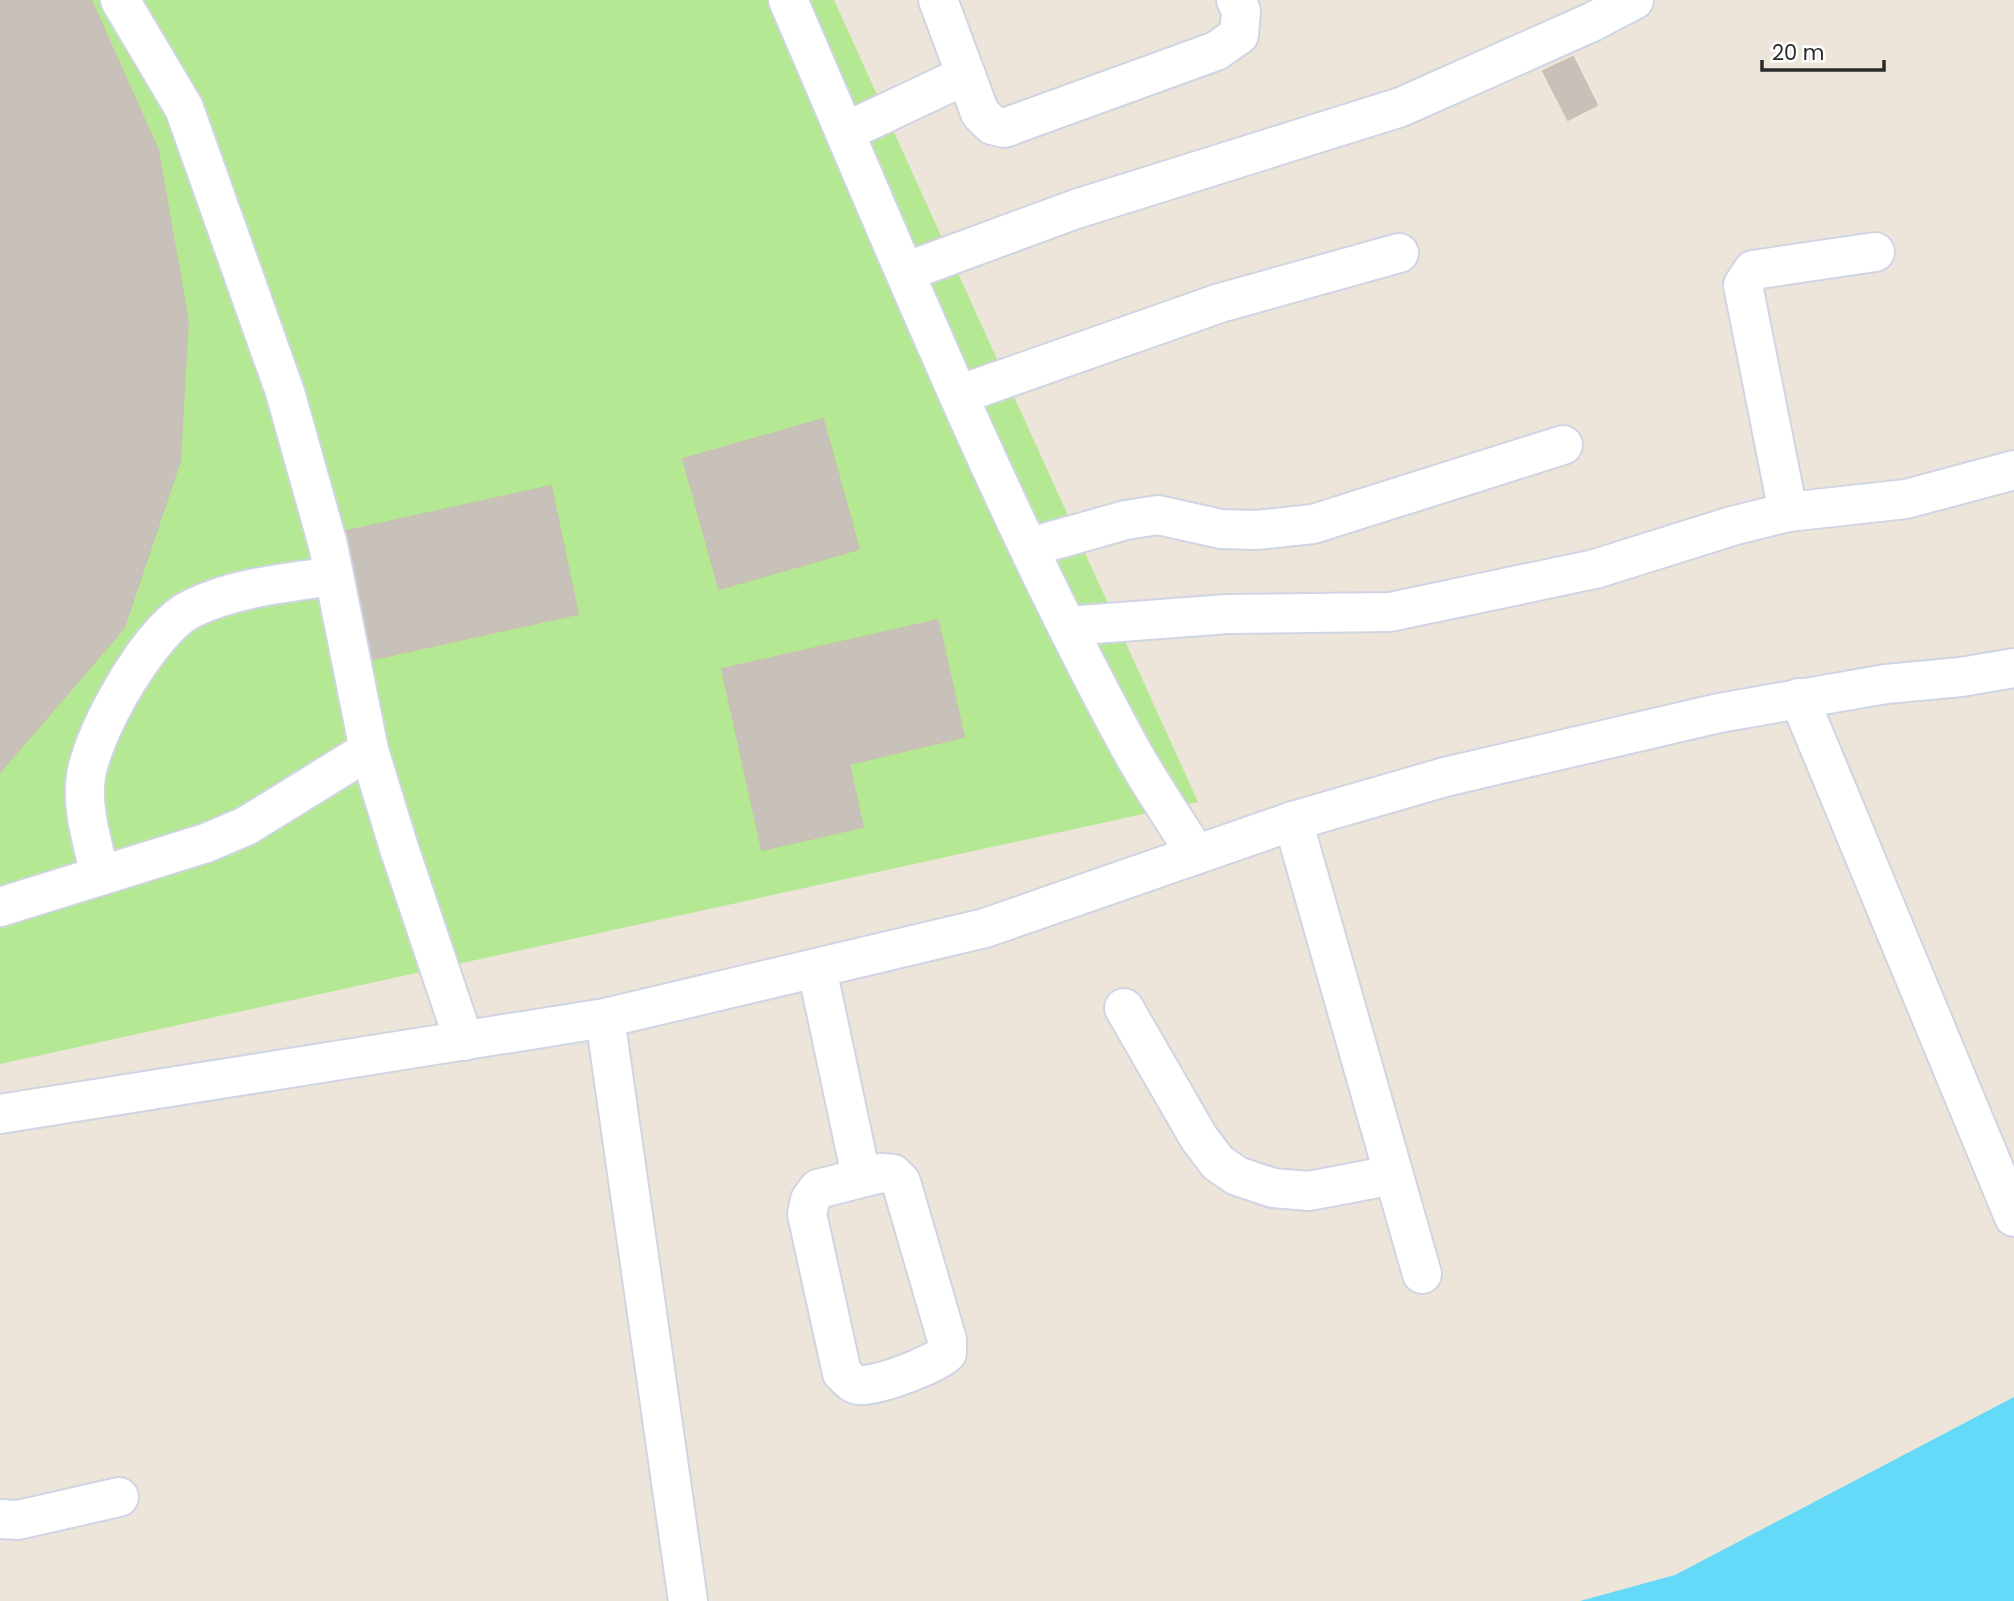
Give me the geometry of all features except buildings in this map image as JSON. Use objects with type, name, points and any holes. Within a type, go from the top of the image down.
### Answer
[{"type":"street","points":[[120,0],[184,108],[285,391],[334,576],[369,750],[398,848],[464,1041]]},
{"type":"street","points":[[788,0],[905,272],[1067,626],[1131,749],[1196,855]]},
{"type":"street","points":[[938,0],[980,113],[992,125],[1004,128],[1216,51],[1239,35],[1241,11],[1236,0]]},
{"type":"street","points":[[905,272],[1076,209],[1401,107],[1592,22],[1634,0]]},
{"type":"street","points":[[845,132],[966,75]]},
{"type":"street","points":[[1788,512],[1743,285],[1745,278],[1753,270],[1875,252]]},
{"type":"street","points":[[961,394],[1220,303],[1399,253]]},
{"type":"street","points":[[1030,547],[1126,520],[1158,515],[1221,529],[1256,530],[1313,524],[1563,445]]},
{"type":"street","points":[[1067,626],[1228,614],[1390,612],[1595,569],[1731,526],[1788,512],[1906,499],[2014,470]]},
{"type":"street","points":[[100,876],[86,808],[86,776],[96,736],[141,661],[166,626],[192,608],[233,594],[334,576]]},
{"type":"street","points":[[0,1114],[605,1018],[817,970],[985,928],[1293,821],[1445,777],[1720,713],[1799,698],[2014,668]]},
{"type":"street","points":[[1799,698],[2014,1217]]},
{"type":"street","points":[[0,907],[206,843],[246,826],[369,750]]},
{"type":"street","points":[[1293,821],[1422,1274]]},
{"type":"street","points":[[817,970],[861,1176]]},
{"type":"street","points":[[1125,1008],[1199,1138],[1218,1163],[1237,1176],[1273,1188],[1310,1191],[1393,1175]]},
{"type":"street","points":[[605,1018],[688,1601]]},
{"type":"street","points":[[893,1174],[901,1182],[947,1340],[947,1353],[937,1362],[868,1385],[856,1385],[842,1373],[807,1214],[810,1200],[818,1189],[861,1176],[893,1174]]},
{"type":"street","points":[[0,1519],[18,1520],[119,1497]]},
{"type":"green space","points":[[0,0],[834,0],[1198,802],[0,1064]]},
{"type":"water","points":[[2014,1397],[2014,1601],[1580,1601],[1675,1575]]}]
